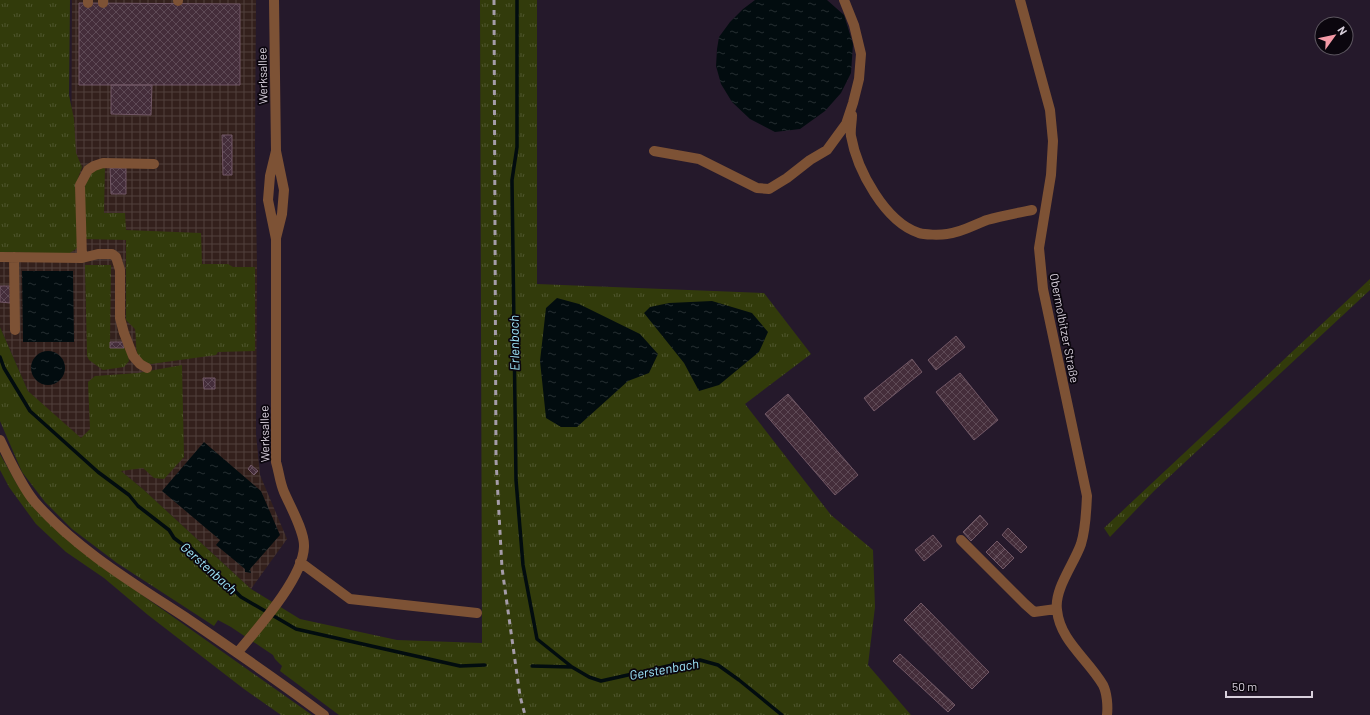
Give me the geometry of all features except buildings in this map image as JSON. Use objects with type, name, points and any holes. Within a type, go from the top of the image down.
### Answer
[{"type":"street","name":"Werksallee","points":[[274,0],[276,151],[284,190],[282,214],[276,239]]},
{"type":"street","points":[[654,151],[699,159],[757,188],[769,189],[787,178],[810,160],[828,150],[846,124],[859,78],[861,54],[854,25],[844,0]]},
{"type":"street","name":"Obermolbitzer Straße","points":[[1020,0],[1050,110],[1053,141],[1052,175],[1039,248],[1043,289],[1087,496],[1086,524],[1081,545],[1060,589],[1056,609],[1060,627],[1073,647],[1103,686],[1108,705],[1107,715]]},
{"type":"street","points":[[853,103],[851,135],[862,172],[875,194],[887,209],[904,225],[920,233],[947,234],[988,220],[1032,210]]},
{"type":"street","name":"Werksallee","points":[[238,652],[259,627],[294,576],[300,562],[304,546],[302,535],[284,490],[276,462],[276,239],[268,200],[269,182],[276,151]]},
{"type":"street","points":[[82,258],[80,185],[88,170],[103,163],[154,164]]},
{"type":"street","points":[[1,257],[82,258],[98,254],[112,254],[116,257],[120,270],[120,318],[124,333],[133,356],[140,364],[147,368]]},
{"type":"street","points":[[14,258],[16,330]]},
{"type":"street","points":[[0,440],[8,459],[33,500],[86,550],[128,580],[238,652],[324,715]]},
{"type":"street","points":[[961,540],[1034,612],[1056,609]]},
{"type":"street","points":[[300,562],[350,599],[477,613]]},
{"type":"shaded area","points":[[72,0],[256,0],[256,434],[260,475],[287,539],[251,589],[144,490],[65,426],[28,391],[0,327],[0,226],[71,226]]},
{"type":"green space","points":[[0,0],[70,0],[69,95],[74,119],[76,153],[82,167],[78,178],[79,243],[76,249],[68,254],[0,252]]},
{"type":"green space","points":[[480,0],[537,0],[537,284],[764,293],[811,354],[745,404],[831,515],[873,550],[875,607],[868,665],[911,715],[339,715],[280,671],[282,666],[273,655],[218,620],[214,626],[117,563],[72,529],[45,502],[22,472],[0,421],[0,327],[28,391],[81,438],[90,429],[88,382],[95,376],[138,373],[182,365],[184,457],[164,479],[154,478],[143,468],[121,471],[144,490],[251,589],[300,619],[397,640],[482,643]]},
{"type":"green space","points":[[105,165],[104,213],[125,213],[126,230],[201,233],[202,264],[228,264],[233,267],[255,267],[255,351],[218,352],[216,355],[151,364],[140,360],[136,348],[135,329],[126,320],[126,240],[86,239],[84,191],[87,176]]},
{"type":"green space","points":[[85,265],[111,265],[110,342],[126,343],[129,361],[124,367],[103,370],[89,360],[87,356]]},
{"type":"green space","points":[[1370,279],[1370,290],[1154,491],[1110,537],[1104,528]]},
{"type":"green space","points":[[0,454],[18,486],[125,583],[312,715],[281,715],[244,689],[148,615],[104,578],[66,552],[36,524],[9,487],[0,470]]},
{"type":"water","points":[[755,0],[827,0],[844,15],[853,44],[851,73],[841,93],[825,111],[800,129],[775,132],[750,119],[732,102],[721,84],[716,66],[719,37],[730,22]]},
{"type":"water","points":[[22,271],[73,271],[74,342],[23,342]]},
{"type":"water","points":[[557,298],[579,304],[640,334],[658,354],[649,373],[628,381],[577,427],[561,427],[546,418],[540,361],[546,308]]},
{"type":"water","points":[[712,301],[752,313],[768,332],[759,352],[719,385],[699,391],[684,363],[644,313],[650,307],[669,303]]},
{"type":"water","points":[[51,351],[60,356],[64,361],[64,375],[60,380],[55,384],[45,385],[41,384],[32,375],[31,365],[32,361],[41,352]]},
{"type":"water","points":[[204,442],[261,491],[280,535],[250,569],[251,573],[245,572],[245,569],[216,545],[220,540],[162,491]]},
{"type":"waterway","name":"Erlenbach","points":[[517,0],[517,147],[512,180],[516,480],[523,565],[537,639],[572,667]]},
{"type":"waterway","name":"Gerstenbach","points":[[0,357],[4,368],[30,411],[98,472],[129,495],[138,506],[169,530],[174,538],[191,548],[241,597],[296,629],[460,666],[485,665]]},
{"type":"waterway","name":"Gerstenbach","points":[[532,666],[572,667],[589,677],[601,681],[700,660],[718,665],[782,715]]},
{"type":"railway","points":[[494,0],[496,460],[502,568],[520,696],[525,715]]}]
